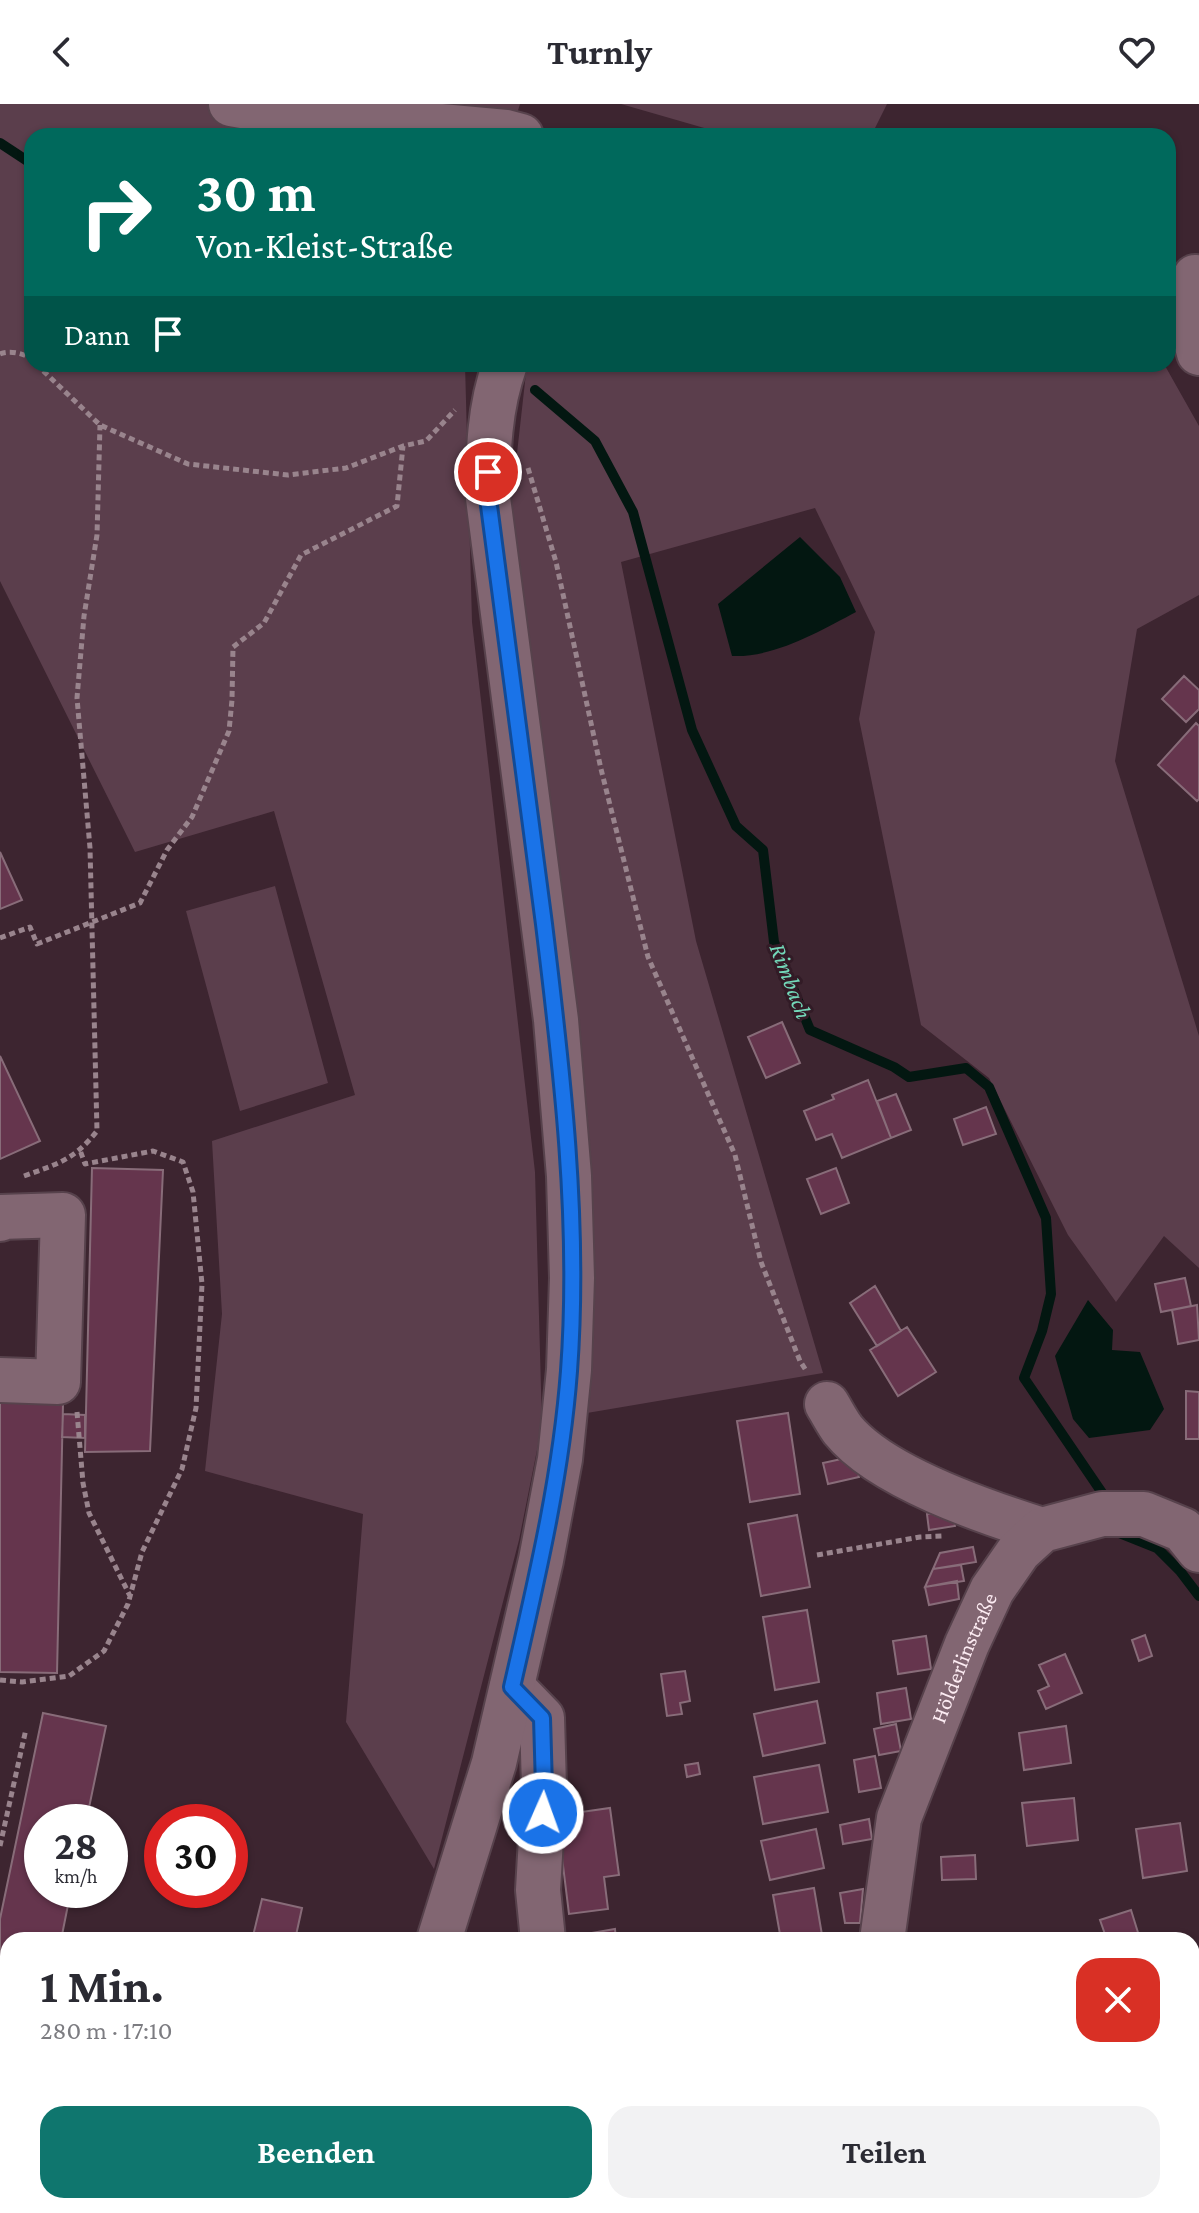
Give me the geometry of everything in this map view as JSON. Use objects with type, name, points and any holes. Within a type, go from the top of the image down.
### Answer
[{"type":"street","points":[[231,104],[463,128]]},
{"type":"street","points":[[1187,276],[1199,353]]},
{"type":"street","points":[[441,1932],[494,1763],[541,1560],[560,1459],[569,1370],[572,1278],[569,1176],[556,1020],[488,498],[489,442],[500,382]]},
{"type":"street","points":[[0,1380],[58,1382],[63,1215],[0,1217],[7,1199]]},
{"type":"street","points":[[827,1404],[844,1431],[883,1464],[956,1499],[1042,1530],[1102,1514],[1144,1514],[1191,1540]]},
{"type":"street","name":"Hölderlinstraße","points":[[883,1932],[899,1818],[967,1644],[992,1590],[1019,1551],[1042,1530]]},
{"type":"street","points":[[512,1687],[542,1718],[544,1787],[538,1890],[542,1932]]},
{"type":"path","points":[[0,354],[24,355]]},
{"type":"path","points":[[44,372],[100,425],[188,464],[288,475],[346,468],[403,446],[426,441],[471,392],[500,382]]},
{"type":"path","points":[[7,1199],[67,1160],[97,1131],[90,848],[77,698],[84,616],[97,535],[100,425]]},
{"type":"path","points":[[489,442],[522,453],[529,469],[556,562],[601,769],[648,957],[735,1155],[761,1262],[800,1361],[827,1404]]},
{"type":"path","points":[[0,938],[30,927],[37,944],[140,903],[167,850],[192,817],[229,731],[233,647],[264,623],[301,555],[397,506],[403,446]]},
{"type":"path","points":[[0,1680],[22,1682],[69,1676],[104,1651],[130,1597],[142,1552],[182,1469],[196,1408],[202,1284],[193,1192],[183,1162],[153,1151],[85,1164],[80,1150]]},
{"type":"path","points":[[58,1382],[77,1403],[83,1483],[89,1513],[130,1597]]},
{"type":"path","points":[[817,1555],[920,1537],[947,1536]]},
{"type":"path","points":[[0,1846],[26,1729]]},
{"type":"shaded area","points":[[0,104],[520,104],[512,128],[24,128],[24,372],[465,372],[472,622],[535,1172],[542,1425],[519,1540],[434,1869],[346,1722],[363,1514],[205,1471],[222,1314],[212,1141],[355,1095],[274,811],[135,852],[0,581]]},
{"type":"shaded area","points":[[621,104],[887,104],[875,128],[704,128]]},
{"type":"shaded area","points":[[526,372],[1169,372],[1199,426],[1199,595],[1137,629],[1115,761],[1199,1036],[1199,1268],[1164,1236],[1116,1302],[1068,1235],[989,1078],[921,1025],[859,719],[875,632],[815,508],[621,562],[696,941],[823,1373],[587,1413],[585,1186],[509,525]]},
{"type":"shaded area","points":[[800,537],[840,577],[856,612],[780,648],[732,656],[718,604]]},
{"type":"shaded area","points":[[275,886],[328,1083],[240,1111],[186,911]]},
{"type":"shaded area","points":[[1088,1300],[1113,1330],[1112,1350],[1140,1352],[1164,1409],[1150,1430],[1089,1438],[1073,1419],[1055,1356]]},
{"type":"building","points":[[1184,676],[1199,690],[1199,709],[1186,722],[1162,699]]},
{"type":"building","points":[[1196,723],[1199,726],[1197,801],[1158,765]]},
{"type":"building","points":[[0,852],[22,900],[0,909]]},
{"type":"building","points":[[782,1022],[800,1063],[766,1078],[748,1037]]},
{"type":"building","points":[[0,1056],[40,1141],[0,1159]]},
{"type":"building","points":[[868,1080],[891,1138],[842,1158],[832,1134],[816,1140],[804,1111]]},
{"type":"building","points":[[896,1094],[911,1130],[891,1138],[877,1101]]},
{"type":"building","points":[[986,1107],[996,1134],[963,1145],[954,1119]]},
{"type":"building","points":[[92,1168],[163,1170],[150,1451],[85,1452]]},
{"type":"building","points":[[836,1168],[849,1203],[821,1214],[807,1179]]},
{"type":"building","points":[[1185,1278],[1191,1306],[1161,1312],[1155,1284]]},
{"type":"building","points":[[875,1286],[901,1331],[877,1346],[850,1303]]},
{"type":"building","points":[[1197,1305],[1199,1340],[1178,1344],[1172,1310]]},
{"type":"building","points":[[907,1327],[936,1372],[898,1396],[870,1350]]},
{"type":"building","points":[[1186,1391],[1199,1392],[1199,1439],[1186,1439]]},
{"type":"building","points":[[0,1402],[63,1404],[57,1673],[0,1672]]},
{"type":"building","points":[[788,1413],[800,1494],[750,1502],[737,1421]]},
{"type":"building","points":[[63,1414],[85,1415],[85,1438],[62,1437]]},
{"type":"building","points":[[855,1456],[859,1477],[828,1484],[823,1463]]},
{"type":"building","points":[[953,1510],[955,1526],[929,1530],[927,1514]]},
{"type":"building","points":[[797,1515],[810,1587],[761,1596],[748,1524]]},
{"type":"building","points":[[973,1547],[976,1562],[933,1569],[940,1553]]},
{"type":"building","points":[[961,1565],[964,1581],[925,1587],[933,1569]]},
{"type":"building","points":[[957,1581],[959,1599],[929,1605],[925,1587]]},
{"type":"building","points":[[807,1610],[819,1682],[775,1690],[763,1617]]},
{"type":"building","points":[[1145,1635],[1152,1656],[1139,1661],[1132,1640]]},
{"type":"building","points":[[926,1636],[931,1669],[898,1674],[893,1641]]},
{"type":"building","points":[[1065,1654],[1082,1693],[1046,1709],[1038,1691],[1049,1686],[1039,1665]]},
{"type":"building","points":[[685,1671],[690,1701],[680,1703],[682,1714],[667,1716],[661,1674]]},
{"type":"building","points":[[906,1688],[911,1719],[881,1724],[877,1693]]},
{"type":"building","points":[[817,1701],[825,1743],[763,1756],[754,1714]]},
{"type":"building","points":[[43,1713],[106,1726],[90,1804],[24,1804]]},
{"type":"building","points":[[896,1724],[901,1751],[879,1755],[874,1729]]},
{"type":"building","points":[[1066,1726],[1071,1763],[1024,1770],[1019,1733]]},
{"type":"building","points":[[875,1756],[881,1788],[859,1792],[854,1760]]},
{"type":"building","points":[[698,1763],[700,1774],[687,1777],[685,1765]]},
{"type":"building","points":[[819,1765],[828,1812],[763,1824],[754,1777]]},
{"type":"building","points":[[1074,1798],[1078,1840],[1027,1846],[1022,1803]]},
{"type":"building","points":[[24,1804],[24,1908],[67,1908],[63,1932],[0,1932]]},
{"type":"building","points":[[610,1808],[619,1875],[604,1877],[608,1909],[569,1914],[559,1833],[576,1831],[574,1813]]},
{"type":"building","points":[[869,1819],[872,1839],[843,1844],[840,1825]]},
{"type":"building","points":[[1180,1823],[1187,1871],[1143,1878],[1136,1829]]},
{"type":"building","points":[[816,1829],[824,1868],[770,1880],[761,1841]]},
{"type":"building","points":[[975,1855],[976,1879],[942,1880],[941,1857]]},
{"type":"building","points":[[814,1888],[821,1932],[780,1932],[773,1895]]},
{"type":"building","points":[[863,1889],[860,1923],[845,1923],[840,1893]]},
{"type":"building","points":[[262,1899],[302,1908],[297,1932],[254,1932]]},
{"type":"building","points":[[1131,1910],[1138,1932],[1104,1932],[1100,1920]]},
{"type":"waterway","name":"Rimbach","points":[[0,143],[24,159]]},
{"type":"waterway","name":"Rimbach","points":[[535,390],[595,441],[633,512],[692,730],[736,826],[763,850],[774,942],[810,1030],[894,1067],[909,1077],[966,1068],[989,1087],[1046,1218],[1051,1294],[1042,1331],[1024,1378],[1109,1503]]},
{"type":"waterway","name":"Rimbach","points":[[1117,1532],[1157,1548],[1199,1596]]},
{"type":"route","points":[[488,472],[488,498],[556,1020],[569,1176],[572,1278],[569,1370],[560,1459],[512,1687],[542,1718],[543,1813]]}]
